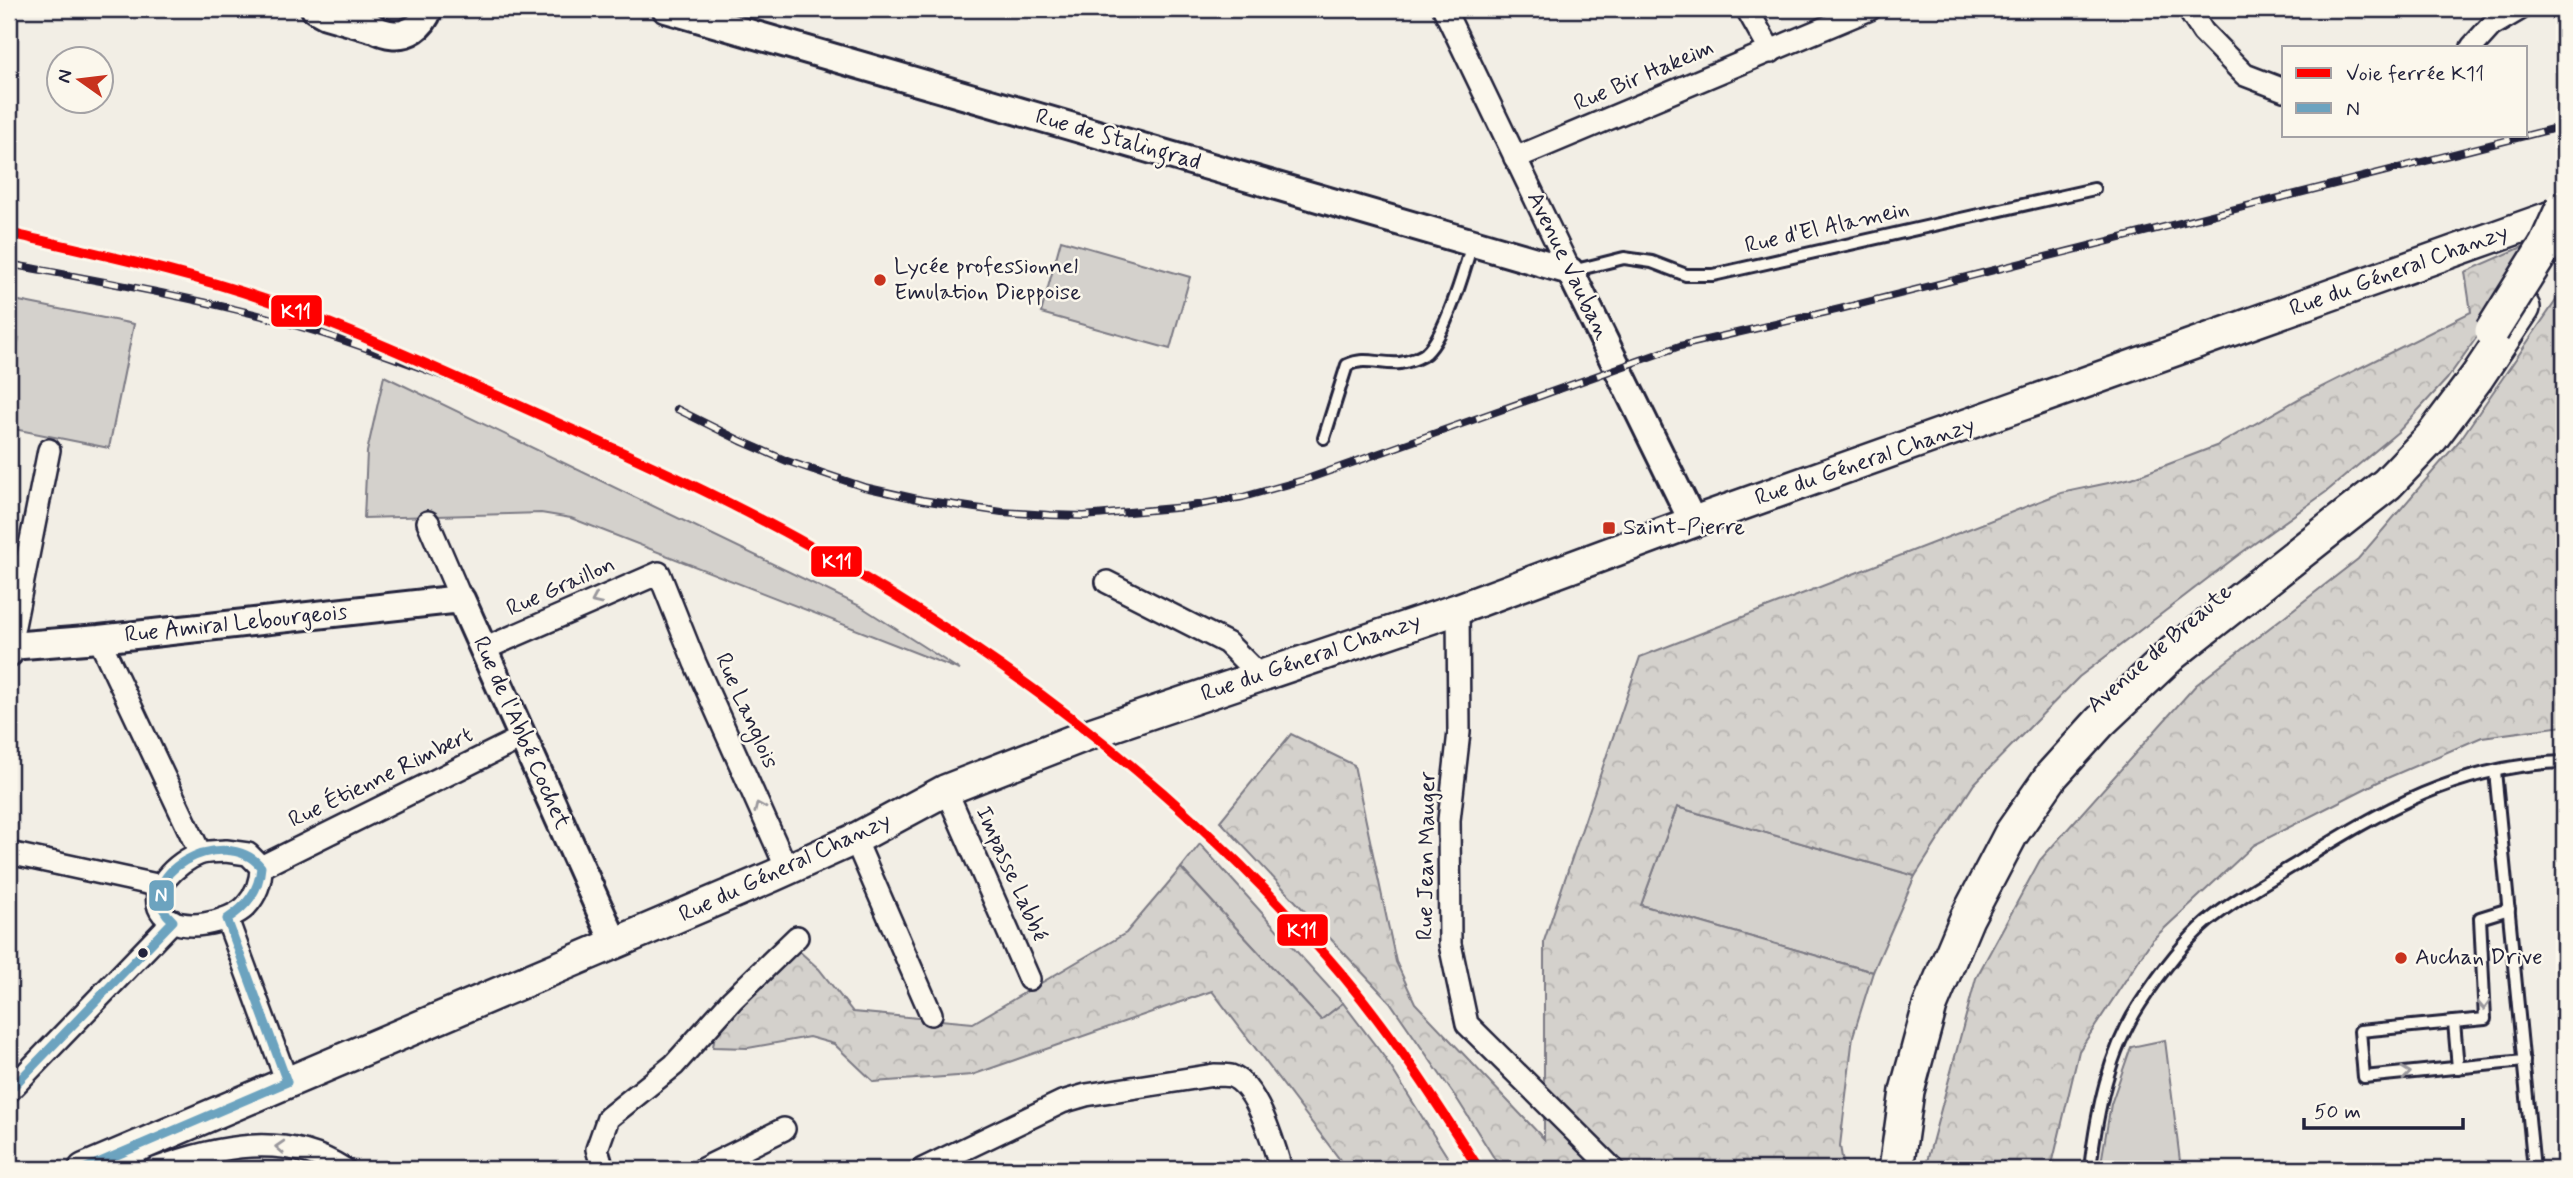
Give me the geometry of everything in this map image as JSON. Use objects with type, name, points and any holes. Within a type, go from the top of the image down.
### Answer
[{"type":"main road","name":"Avenue de Breaute","points":[[1896,1169],[1907,1091],[1930,1006],[1967,918],[2011,834],[2052,775],[2100,722],[2172,653],[2386,484],[2432,437],[2477,377],[2564,205]]},
{"type":"main road","name":"Rue du Géneral Chanzy","points":[[84,1169],[787,869],[855,839],[946,790],[1093,733],[1458,608],[2564,212]]},
{"type":"main road","name":"Avenue de Breaute","points":[[1879,1169],[1893,1078],[1917,997],[1953,909],[2004,818],[2050,754],[2089,710],[2132,668],[2353,490],[2410,438],[2544,276],[2564,240]]},
{"type":"street","points":[[315,9],[326,15],[364,19],[383,34],[396,35],[419,25],[429,9]]},
{"type":"street","name":"Rue de Stalingrad","points":[[666,9],[1570,271]]},
{"type":"street","name":"Avenue Vauban","points":[[1444,9],[1692,522]]},
{"type":"street","points":[[1747,9],[1771,52]]},
{"type":"street","name":"Rue Bir Hakeim","points":[[1516,158],[1870,9]]},
{"type":"street","points":[[2188,9],[2203,32],[2245,75],[2282,89]]},
{"type":"street","points":[[2473,46],[2495,17],[2520,9]]},
{"type":"street","points":[[10,649],[18,561],[49,450]]},
{"type":"street","name":"Rue de l'Abbé Cochet","points":[[428,522],[615,944]]},
{"type":"street","name":"Rue Graillon","points":[[484,649],[659,573]]},
{"type":"street","name":"Rue Langlois","points":[[659,573],[695,663],[787,869]]},
{"type":"street","points":[[1107,582],[1227,643],[1260,676]]},
{"type":"street","name":"Rue Amiral Lebourgeois","points":[[10,649],[461,599]]},
{"type":"street","name":"Rue Jean Mauger","points":[[1458,608],[1459,732],[1450,820],[1450,944],[1467,1024],[1613,1169]]},
{"type":"street","points":[[99,639],[200,853]]},
{"type":"street","name":"Rue Étienne Rimbert","points":[[261,867],[523,737]]},
{"type":"street","name":"Impasse Labbé","points":[[946,790],[1029,979]]},
{"type":"street","points":[[855,839],[931,1014]]},
{"type":"street","points":[[226,851],[248,854],[261,867],[261,880],[255,894],[245,908],[227,919],[187,925],[163,915],[158,904],[161,886],[180,865],[200,853],[226,851]]},
{"type":"street","points":[[9,853],[161,886]]},
{"type":"street","points":[[227,919],[287,1082]]},
{"type":"street","points":[[9,1091],[173,921]]},
{"type":"street","points":[[603,1169],[597,1149],[608,1118],[674,1065],[732,1000],[797,937]]},
{"type":"street","points":[[923,1169],[1062,1102],[1086,1095],[1214,1075],[1232,1077],[1244,1085],[1256,1102],[1281,1169]]},
{"type":"street","points":[[703,1169],[785,1129]]},
{"type":"street","points":[[155,1169],[198,1153],[244,1146],[290,1147],[325,1157],[344,1169]]},
{"type":"lane","name":"Rue d'El Alamein","points":[[1570,271],[1624,258],[1652,262],[1686,275],[1713,275],[2094,189]]},
{"type":"lane","points":[[1324,438],[1347,365],[1366,360],[1401,363],[1424,355],[1437,340],[1462,278],[1472,243]]},
{"type":"lane","points":[[2090,1169],[2099,1105],[2125,1031],[2153,985],[2186,942],[2207,922],[2354,828],[2415,796],[2530,763],[2564,762]]},
{"type":"lane","points":[[2495,771],[2534,1169]]},
{"type":"lane","points":[[2508,909],[2480,918],[2485,1019],[2360,1031],[2364,1077],[2524,1061]]},
{"type":"lane","points":[[2454,1022],[2458,1068]]},
{"type":"green space","points":[[1061,240],[1190,277],[1170,349],[1041,313]]},
{"type":"green space","points":[[2536,241],[2489,320],[2447,379],[2399,431],[2326,492],[2237,556],[2079,677],[1974,784],[1915,876],[1677,807],[1641,905],[1873,972],[1853,1036],[1840,1146],[1844,1169],[1501,1169],[1459,1102],[1390,1002],[1220,821],[1291,734],[1354,765],[1396,962],[1415,1003],[1544,1139],[1544,941],[1640,657],[2061,493],[2132,478],[2216,446],[2302,397],[2471,312],[2465,272]]},
{"type":"green space","points":[[2564,289],[2564,726],[2482,737],[2378,782],[2254,845],[2152,940],[2079,1051],[2051,1169],[1925,1169],[1976,978],[2040,860],[2196,685],[2358,559],[2460,440]]},
{"type":"green space","points":[[9,299],[134,324],[109,448],[9,428],[9,386],[19,338],[9,335]]},
{"type":"green space","points":[[384,376],[860,606],[960,670],[571,518],[541,513],[364,518],[367,452]]},
{"type":"green space","points":[[1677,807],[1915,876],[1873,972],[1641,905]]},
{"type":"green space","points":[[1200,844],[1343,1003],[1321,1020],[1181,868]]},
{"type":"green space","points":[[1181,868],[1321,1020],[1343,1003],[1385,1058],[1455,1169],[1347,1169],[1212,991],[972,1075],[874,1082],[834,1044],[809,1037],[748,1048],[713,1047],[720,999],[788,941],[819,969],[853,1012],[973,1023],[1126,933]]},
{"type":"green space","points":[[2165,1040],[2181,1169],[2100,1169],[2111,1104],[2131,1047]]},
{"type":"railway","points":[[2528,135],[2564,126]]},
{"type":"railway","points":[[677,409],[787,461],[864,487],[922,500],[1002,512],[1084,516],[1185,507],[1243,497],[1307,479],[1680,346],[1840,309],[2524,136]]},
{"type":"railway","points":[[9,231],[67,246]]},
{"type":"railway","points":[[9,264],[170,295],[266,317],[353,344],[494,395]]},
{"type":"rail line","name":"K11","points":[[9,233],[212,283],[347,330],[682,480],[810,546],[885,590],[957,636],[1097,738],[1163,793],[1227,852],[1345,978],[1415,1071],[1479,1169]]},
{"type":"transit line","name":"N","points":[[9,1091],[173,921],[161,904],[161,888],[170,873],[185,861],[204,853],[225,850],[245,855],[261,867],[258,883],[251,897],[227,919],[287,1082],[84,1169]]},
{"type":"place","name":"Lycée professionnel Emulation Dieppoise","points":[[880,280]]},
{"type":"place","name":"Saint-Pierre","points":[[1609,528]]},
{"type":"place","name":"Auchan Drive","points":[[2401,958]]}]
